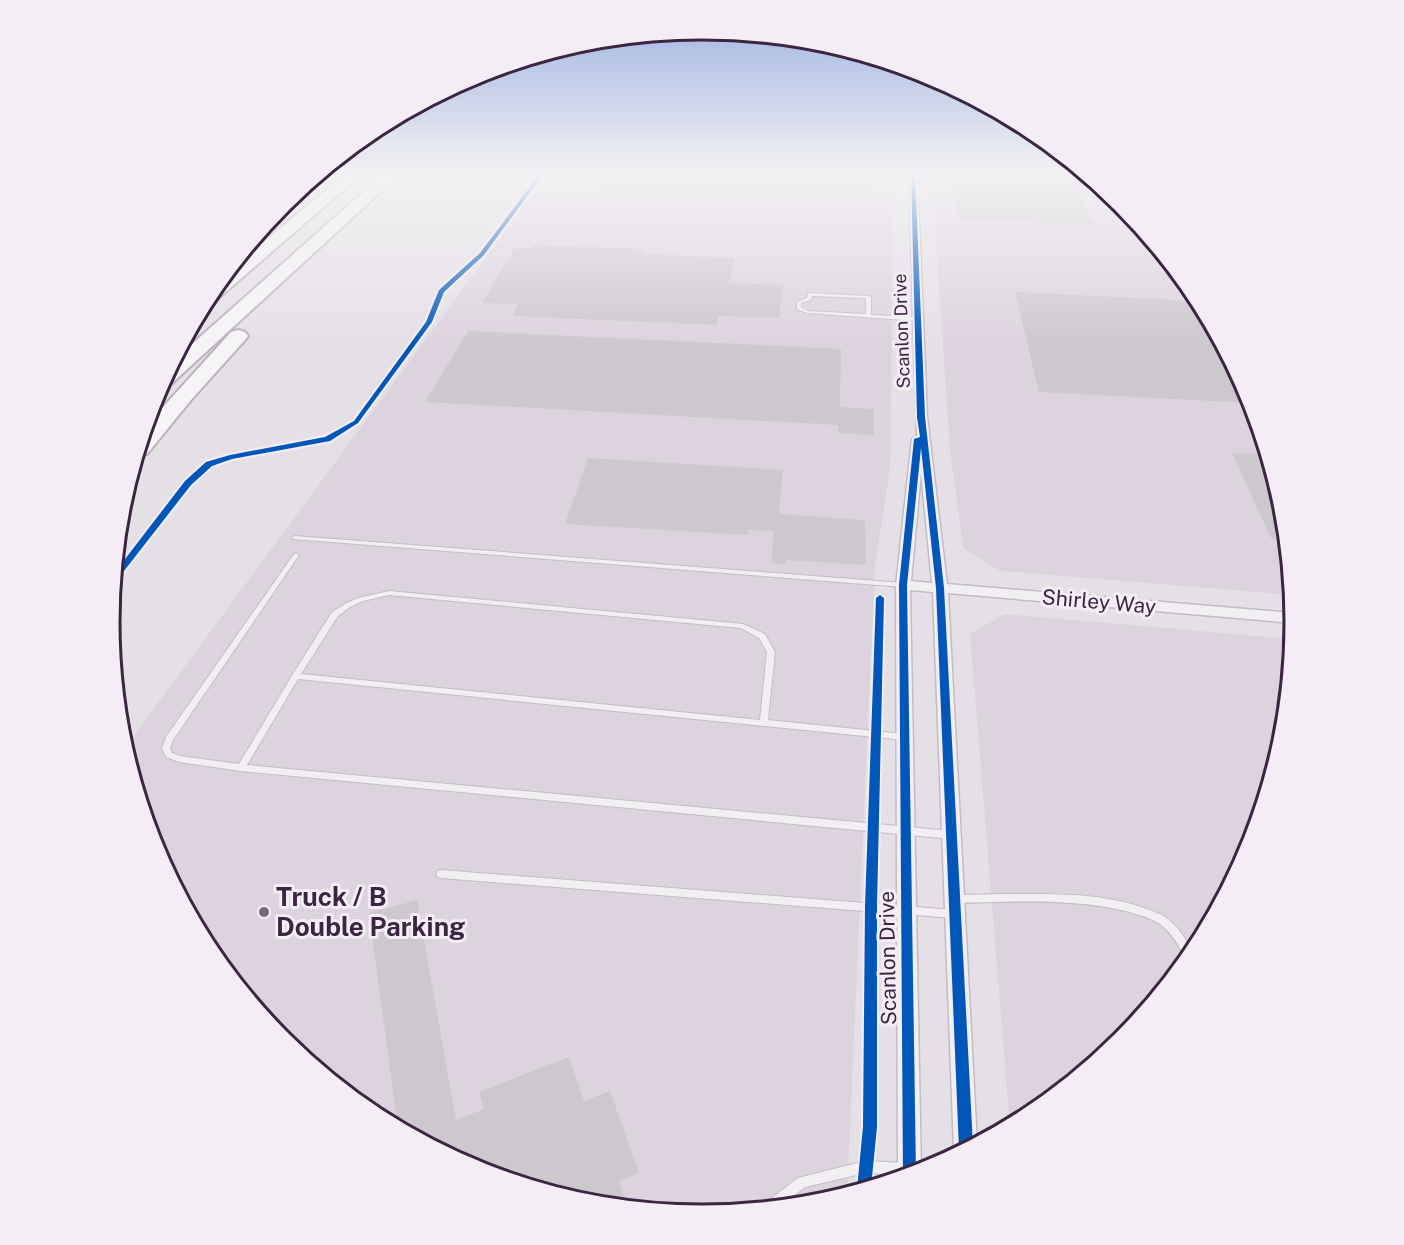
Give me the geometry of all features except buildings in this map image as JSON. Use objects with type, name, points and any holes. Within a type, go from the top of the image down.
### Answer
[{"type":"highway","points":[[236,274],[288,230]]},
{"type":"highway","points":[[179,366],[330,230]]},
{"type":"highway","points":[[151,434],[183,395],[333,230]]},
{"type":"street","name":"Scanlon Drive","points":[[915,230],[921,417],[940,588],[966,1141]]},
{"type":"street","name":"Scanlon Drive","points":[[909,1166],[903,585],[921,417]]},
{"type":"street","name":"Shirley Way","points":[[903,585],[1284,617]]},
{"type":"lane","points":[[868,316],[869,297],[810,294],[809,299],[799,302],[799,308],[807,312],[868,316],[918,319]]},
{"type":"lane","points":[[296,538],[903,585]]},
{"type":"lane","points":[[296,555],[169,739],[166,748],[169,755],[178,759],[241,768],[951,835]]},
{"type":"lane","points":[[241,768],[335,614],[356,600],[389,593],[743,626],[762,636],[771,652],[764,723]]},
{"type":"lane","points":[[296,676],[904,737]]},
{"type":"lane","points":[[441,874],[905,909],[1034,898],[1115,905],[1157,917],[1176,932],[1185,948]]},
{"type":"lane","points":[[780,1200],[802,1182],[865,1167],[898,1171]]},
{"type":"shaded area","points":[[506,230],[893,230],[890,468],[875,567],[847,1186],[778,1200],[740,1203],[664,1203],[626,1200],[551,1185],[515,1174],[479,1160],[411,1127],[348,1084],[318,1060],[290,1034],[240,977],[198,913],[164,845],[151,810],[132,739]]},
{"type":"shaded area","points":[[935,230],[1132,230],[1164,268],[1186,299],[1224,365],[1240,400],[1253,435],[1273,509],[1283,594],[1000,571],[963,548],[950,450]]},
{"type":"shaded area","points":[[1004,614],[1284,638],[1279,698],[1264,773],[1240,845],[1206,914],[1164,977],[1114,1034],[1056,1084],[1009,1116],[970,634]]},
{"type":"cycle path","points":[[123,567],[188,483],[209,464],[230,457],[327,439],[356,422],[429,322],[441,291],[482,254],[500,230]]},
{"type":"cycle path","points":[[915,230],[921,417],[940,588],[966,1141]]},
{"type":"cycle path","points":[[909,1166],[903,585],[918,439]]},
{"type":"cycle path","points":[[865,1181],[870,1127],[871,906],[880,598]]},
{"type":"place","name":"Truck / B Double Parking","points":[[264,912]]}]
